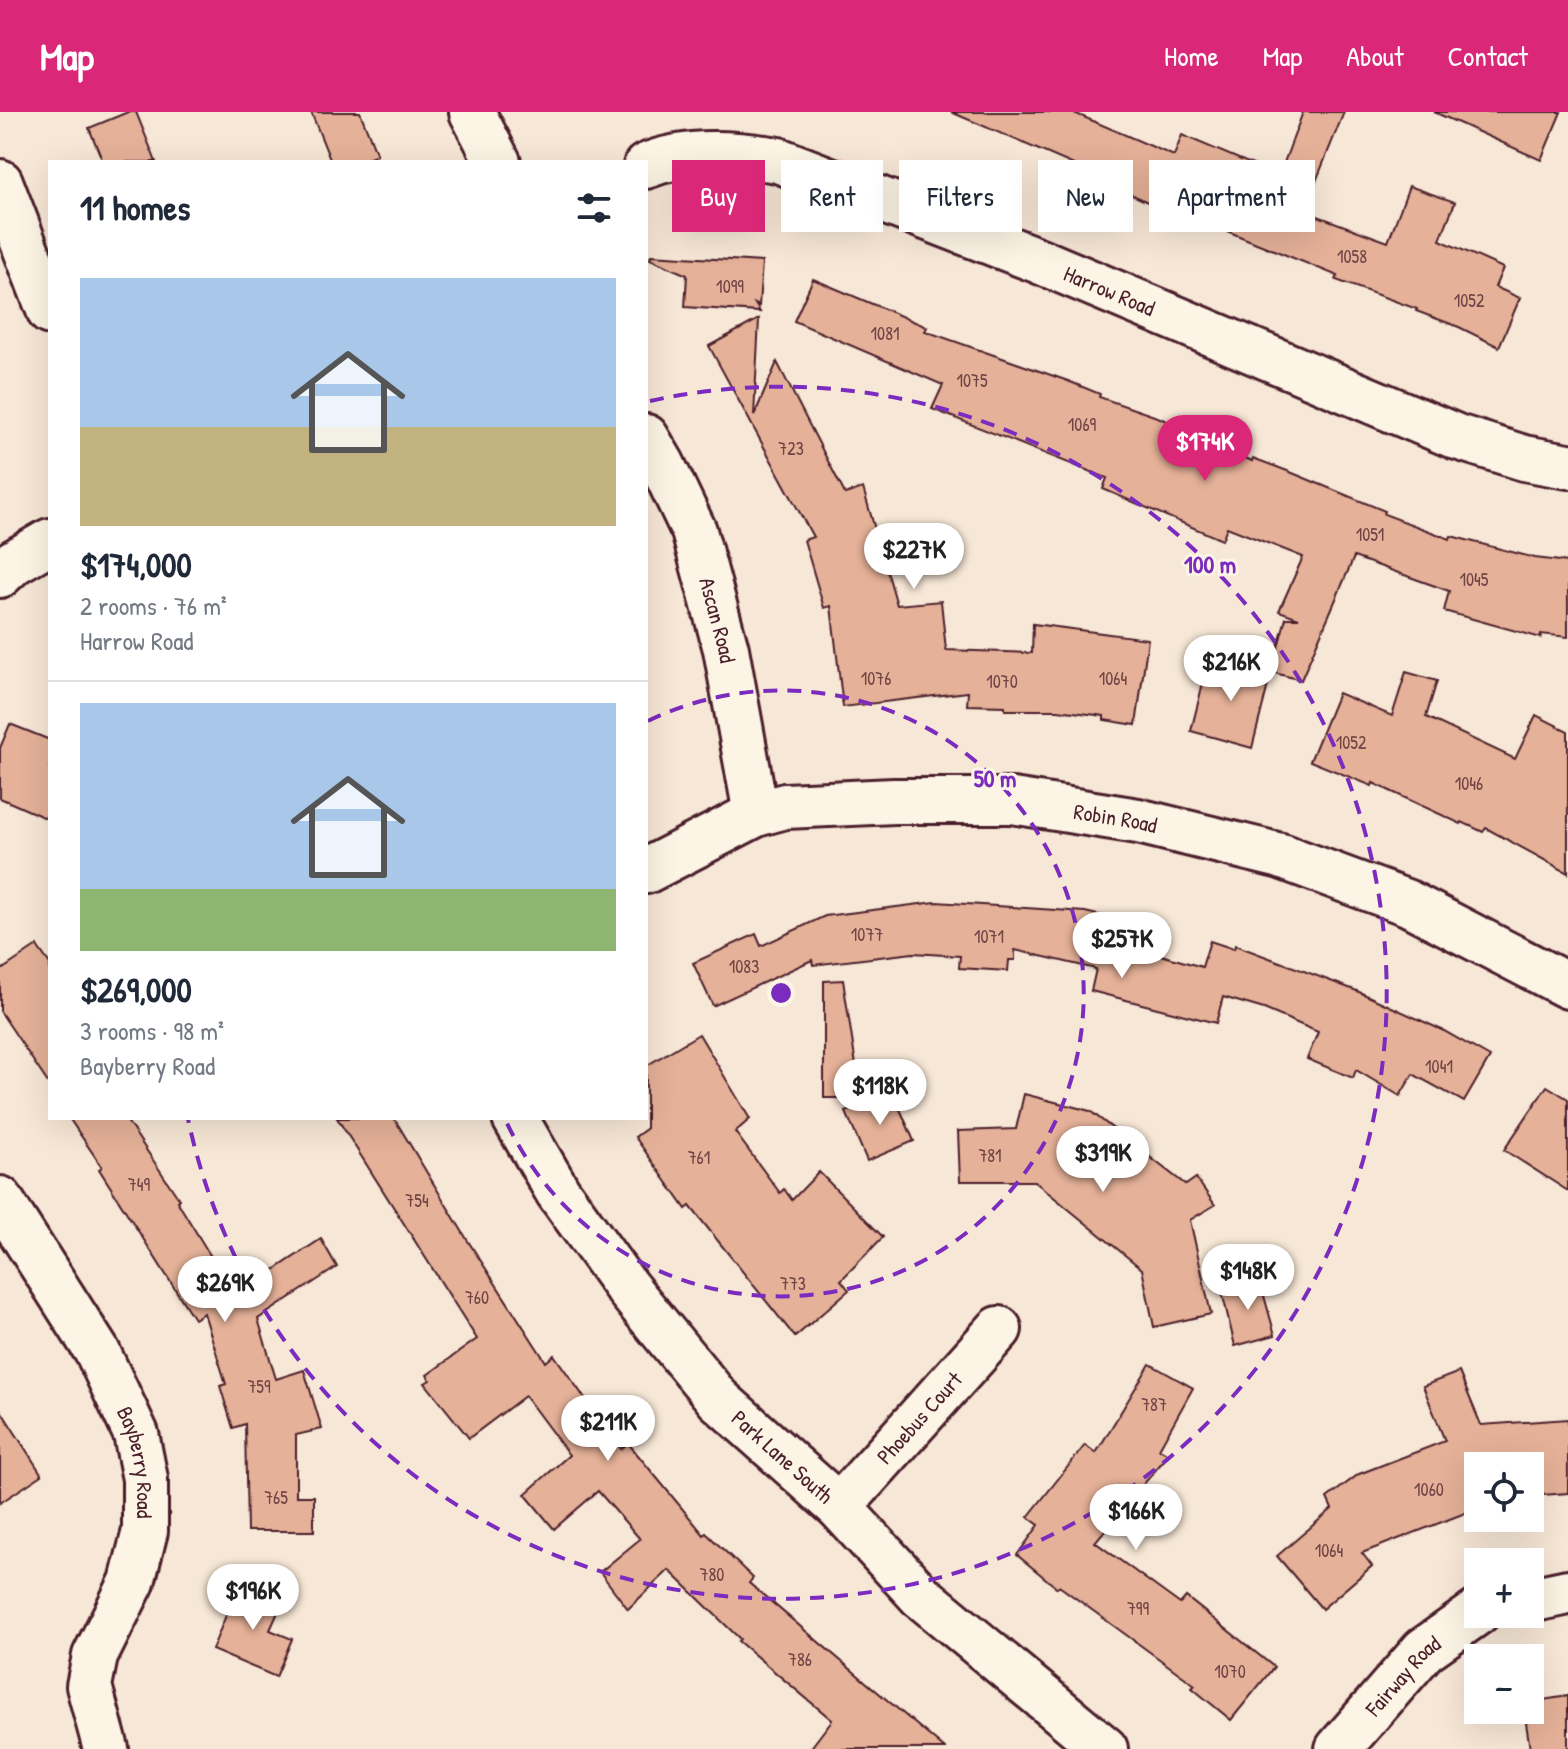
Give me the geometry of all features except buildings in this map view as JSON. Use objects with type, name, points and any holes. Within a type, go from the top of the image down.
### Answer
[{"type":"street","points":[[472,112],[497,160]]},
{"type":"street","name":"Harrow Road","points":[[648,165],[668,157],[682,156],[741,154],[778,160],[1037,260],[1457,437],[1524,458],[1568,466]]},
{"type":"street","points":[[0,182],[13,256],[48,309]]},
{"type":"street","name":"Ascan Road","points":[[648,440],[694,531],[726,649],[756,814]]},
{"type":"street","points":[[0,575],[14,562],[48,542]]},
{"type":"street","name":"Robin Road","points":[[648,870],[756,814],[785,806],[894,801],[1012,801],[1138,821],[1281,856],[1408,903],[1568,986]]},
{"type":"street","name":"Park Lane South","points":[[516,1120],[558,1192],[627,1288],[718,1399],[839,1507],[921,1596],[1105,1749]]},
{"type":"street","name":"Bayberry Road","points":[[0,1199],[98,1353],[136,1434],[145,1479],[145,1531],[132,1582],[95,1656],[89,1686],[106,1749]]},
{"type":"street","name":"Phoebus Court","points":[[839,1507],[999,1329]]},
{"type":"street","points":[[1544,1597],[1568,1592]]},
{"type":"street","name":"Fairway Road","points":[[1338,1749],[1424,1650],[1464,1622]]}]
